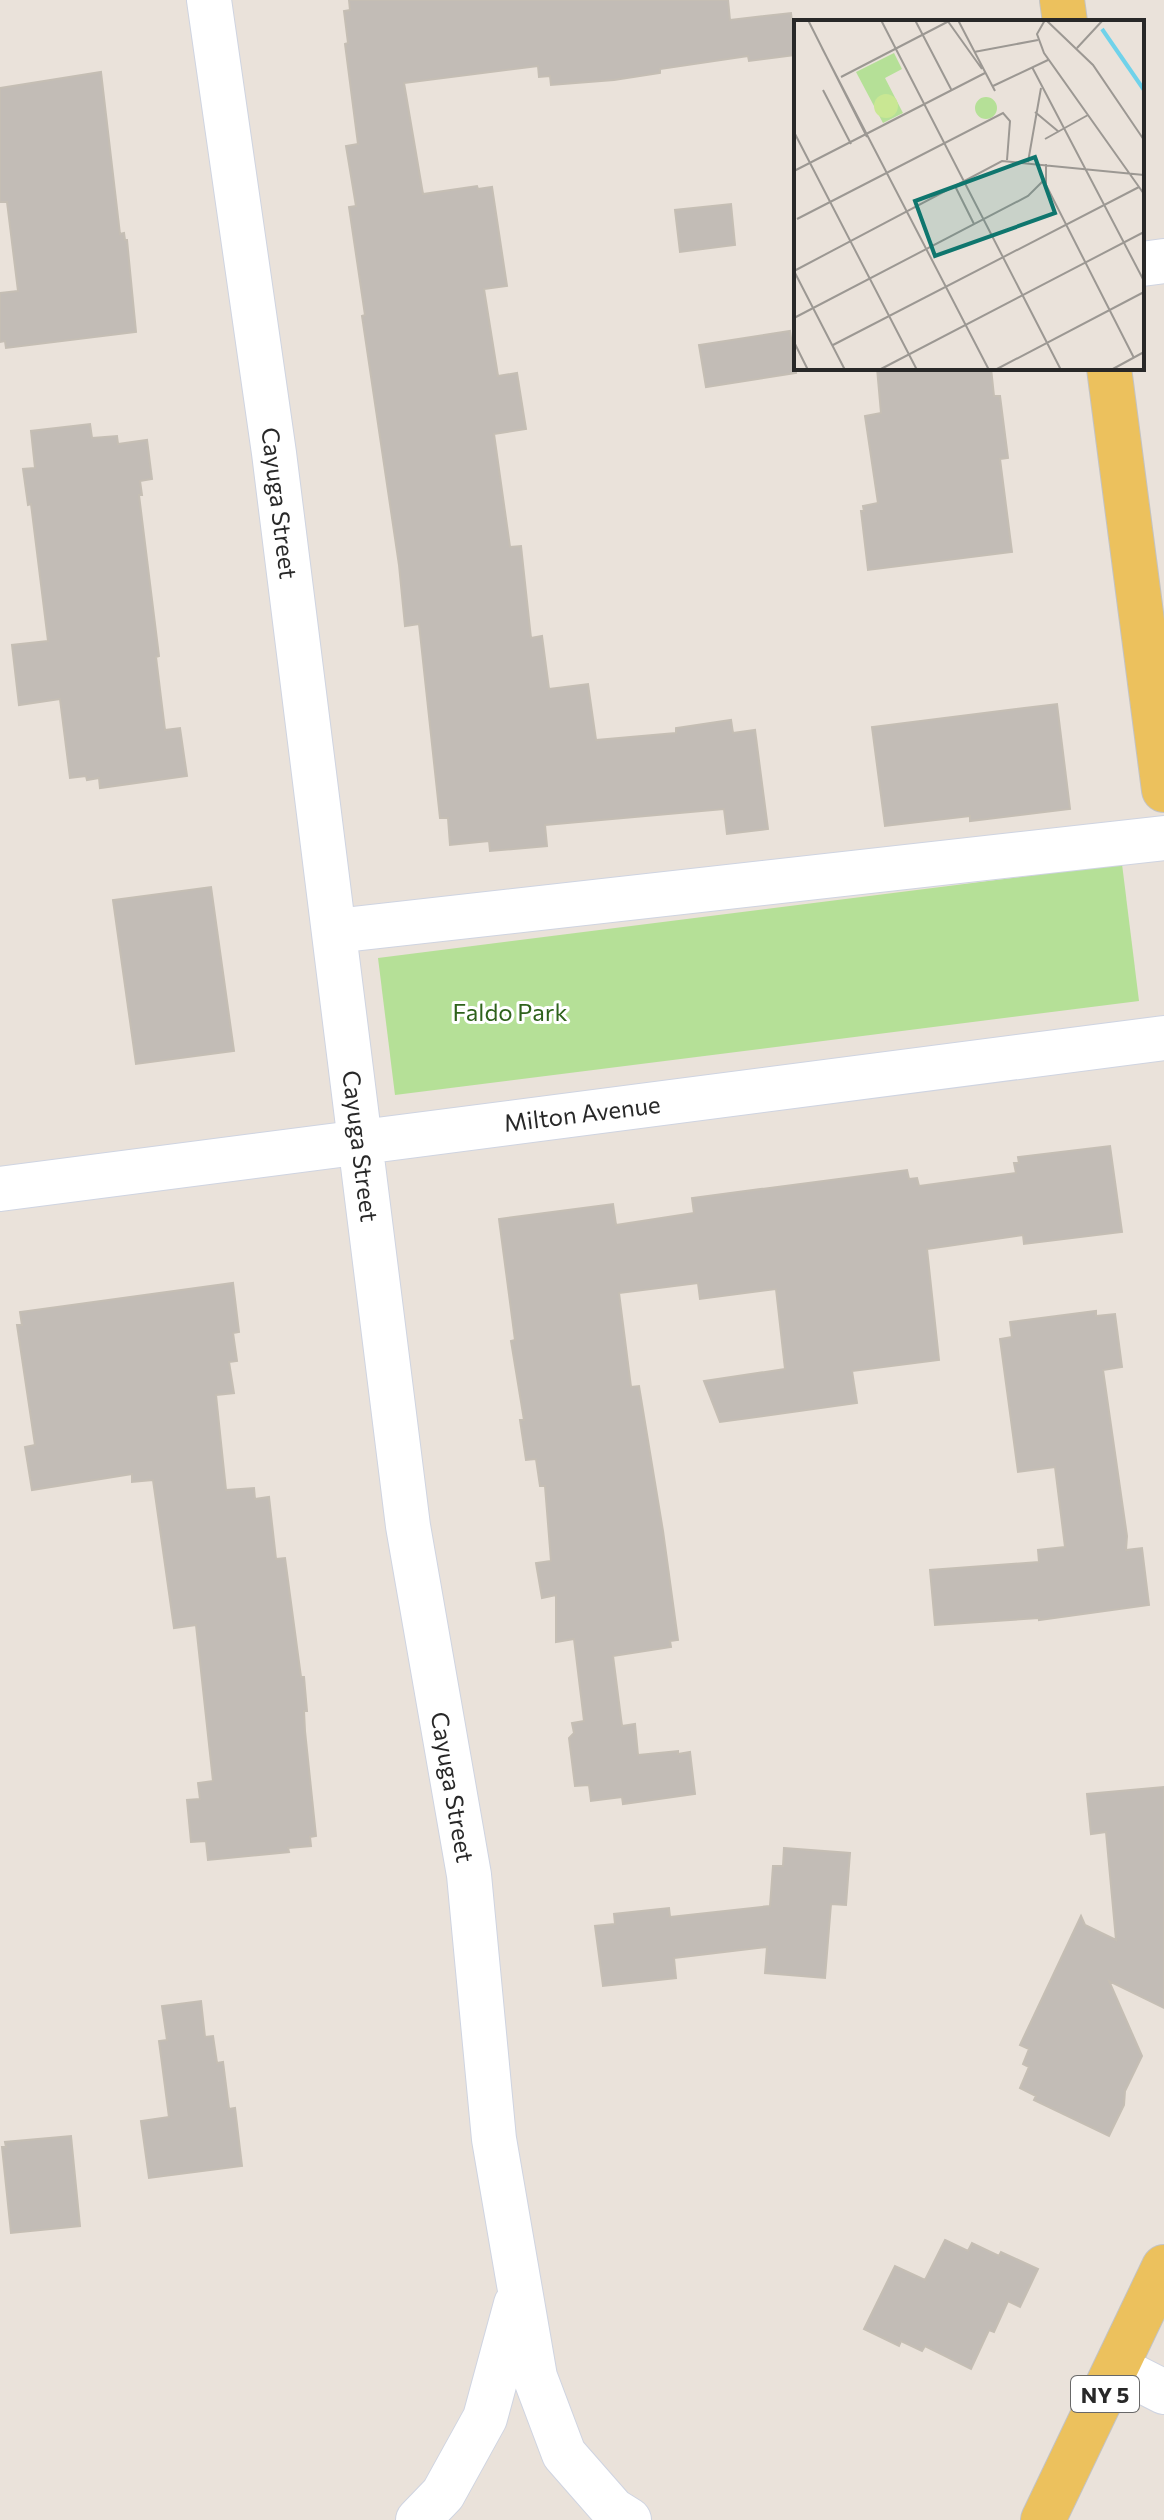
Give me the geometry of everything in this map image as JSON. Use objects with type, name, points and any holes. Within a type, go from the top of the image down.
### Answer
[{"type":"main road","points":[[1062,0],[1065,20]]},
{"type":"main road","points":[[1109,370],[1164,790]]},
{"type":"main road","name":"NY 5","points":[[1043,2520],[1164,2267]]},
{"type":"street","name":"Cayuga Street","points":[[209,0],[274,453],[408,1526],[469,1875],[494,2139],[535,2377],[564,2454],[613,2510],[629,2520]]},
{"type":"street","points":[[1144,264],[1164,261]]},
{"type":"street","points":[[335,931],[1164,838]]},
{"type":"street","name":"Milton Avenue","points":[[0,1189],[1164,1038]]},
{"type":"street","name":"Cayuga Street","points":[[418,2520],[443,2494],[485,2418],[520,2290]]},
{"type":"street","points":[[1117,2368],[1164,2392]]},
{"type":"green space","name":"Faldo Park","points":[[1122,864],[1139,1001],[395,1095],[378,958]]},
{"type":"building","points":[[349,0],[728,0],[730,20],[791,13],[794,55],[749,61],[748,56],[660,69],[660,73],[614,80],[551,85],[550,76],[539,77],[538,66],[404,83],[423,194],[477,186],[478,189],[492,187],[507,286],[484,289],[498,376],[517,373],[526,429],[494,434],[510,547],[521,546],[531,638],[542,636],[549,689],[588,684],[596,740],[676,733],[676,728],[731,720],[733,733],[755,730],[768,829],[727,834],[724,809],[545,825],[547,846],[490,851],[489,841],[450,845],[448,818],[440,818],[419,624],[405,626],[399,565],[362,316],[365,315],[349,207],[356,206],[346,146],[358,144],[345,44],[348,43],[344,11],[350,10]]},
{"type":"building","points":[[101,72],[120,234],[124,233],[127,240],[136,332],[6,348],[5,341],[0,342],[0,293],[18,291],[7,202],[0,202],[0,88]]},
{"type":"building","points":[[731,204],[735,245],[680,252],[675,210]]},
{"type":"building","points":[[790,331],[796,373],[706,387],[699,345]]},
{"type":"building","points":[[877,370],[991,370],[994,396],[1000,396],[1008,458],[1000,459],[1012,552],[868,570],[861,511],[864,511],[863,506],[878,503],[865,416],[881,413]]},
{"type":"building","points":[[90,424],[92,438],[117,436],[118,444],[147,440],[152,479],[140,481],[142,495],[139,495],[159,656],[156,657],[165,730],[180,728],[187,776],[100,788],[99,778],[70,778],[60,699],[19,705],[12,645],[48,641],[31,504],[28,505],[23,469],[35,468],[31,431]]},
{"type":"building","points":[[1057,704],[1070,809],[970,821],[970,816],[885,826],[872,727]]},
{"type":"building","points":[[211,887],[234,1051],[136,1064],[113,900]]},
{"type":"building","points":[[1110,1146],[1122,1232],[1024,1244],[1023,1235],[927,1249],[939,1360],[852,1371],[857,1403],[720,1422],[704,1381],[785,1369],[776,1289],[700,1299],[698,1283],[619,1293],[631,1387],[639,1386],[678,1640],[670,1641],[671,1647],[613,1656],[622,1726],[635,1724],[638,1755],[690,1752],[695,1794],[623,1804],[622,1797],[591,1801],[589,1785],[575,1786],[569,1738],[574,1733],[572,1723],[584,1721],[574,1639],[556,1642],[556,1595],[542,1598],[536,1563],[551,1561],[545,1486],[540,1486],[536,1459],[526,1460],[520,1420],[524,1420],[511,1341],[515,1340],[499,1219],[613,1204],[616,1225],[694,1213],[692,1198],[907,1170],[909,1179],[917,1178],[919,1186],[1016,1173],[1014,1163],[1019,1163],[1018,1157]]},
{"type":"building","points":[[233,1283],[239,1332],[233,1333],[237,1361],[229,1362],[234,1393],[216,1395],[226,1490],[254,1488],[255,1499],[269,1497],[276,1559],[285,1558],[301,1677],[304,1677],[305,1731],[316,1836],[310,1837],[311,1846],[288,1848],[289,1852],[208,1860],[206,1841],[191,1842],[187,1800],[200,1799],[198,1783],[213,1781],[196,1625],[174,1628],[153,1480],[132,1482],[132,1474],[32,1490],[25,1447],[35,1445],[17,1325],[22,1325],[20,1312]]},
{"type":"building","points":[[1096,1311],[1096,1316],[1115,1314],[1122,1367],[1103,1370],[1127,1536],[1126,1550],[1142,1548],[1149,1605],[1039,1620],[935,1625],[930,1570],[1039,1562],[1038,1550],[1065,1547],[1055,1467],[1018,1472],[1000,1339],[1012,1337],[1010,1322]]},
{"type":"building","points":[[1164,1787],[1164,2008],[1109,1981],[1142,2056],[1109,2136],[1034,2100],[1036,2096],[1020,2088],[1029,2067],[1023,2064],[1029,2049],[1020,2045],[1081,1916],[1085,1925],[1116,1940],[1106,1832],[1091,1834],[1087,1794]]},
{"type":"building","points":[[784,1848],[850,1853],[846,1905],[831,1904],[825,1978],[765,1973],[767,1947],[674,1958],[676,1978],[603,1986],[595,1926],[615,1924],[614,1914],[669,1908],[670,1917],[770,1906],[773,1866],[783,1866]]},
{"type":"building","points":[[201,2001],[205,2037],[213,2036],[217,2063],[223,2062],[229,2109],[235,2108],[242,2166],[149,2178],[141,2121],[169,2117],[159,2041],[167,2040],[162,2006]]},
{"type":"building","points":[[71,2136],[80,2226],[11,2233],[2,2147],[6,2147],[5,2142]]},
{"type":"building","points":[[945,2240],[968,2251],[972,2243],[999,2256],[1001,2252],[1038,2269],[1020,2307],[1008,2301],[994,2332],[989,2330],[971,2369],[925,2346],[922,2351],[901,2341],[899,2346],[864,2329],[895,2266],[925,2280]]}]
